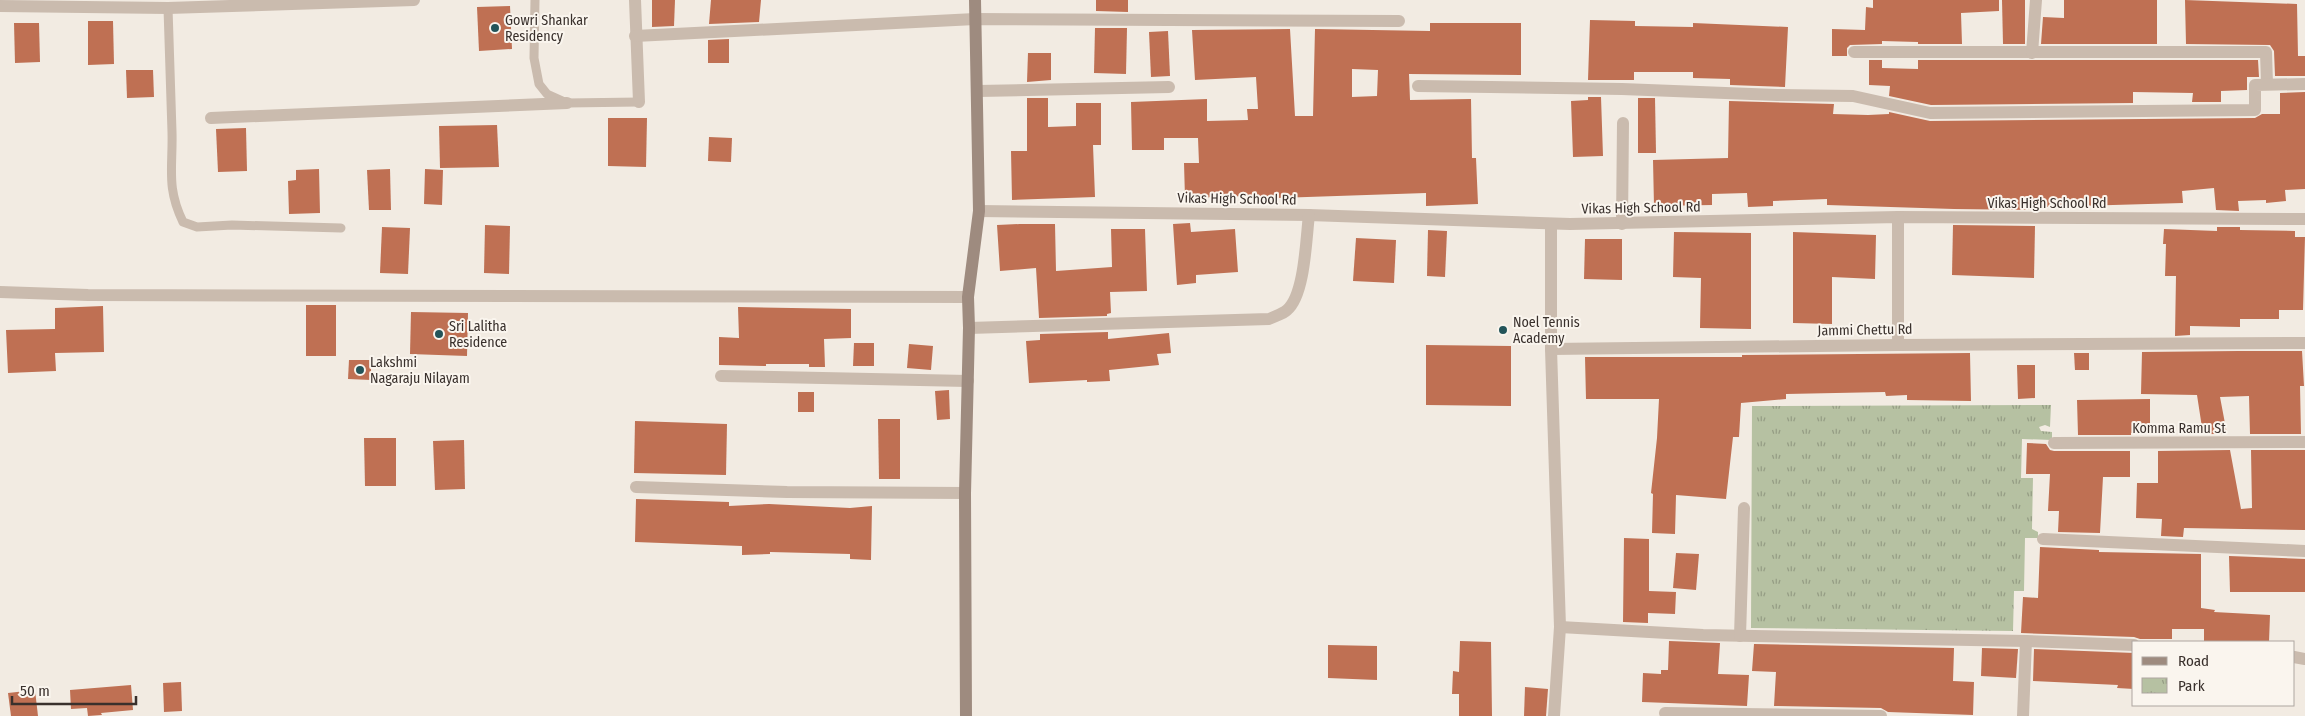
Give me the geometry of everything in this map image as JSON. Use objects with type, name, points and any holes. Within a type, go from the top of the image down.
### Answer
[{"type":"street","points":[[0,6],[414,0]]},
{"type":"street","points":[[635,0],[639,102]]},
{"type":"street","points":[[966,716],[968,297],[979,211],[975,0]]},
{"type":"street","points":[[2032,52],[2036,0]]},
{"type":"street","points":[[635,36],[975,20],[1398,21]]},
{"type":"street","points":[[1854,52],[2266,52],[2267,84]]},
{"type":"street","points":[[1418,86],[1622,89],[1853,96],[1930,113],[2255,110],[2255,85],[2305,84]]},
{"type":"street","points":[[978,91],[1169,87]]},
{"type":"street","points":[[211,118],[567,103]]},
{"type":"street","points":[[1622,224],[1623,124]]},
{"type":"street","name":"Vikas High School Rd","points":[[979,211],[1309,215],[1551,224],[1898,217],[2305,219]]},
{"type":"street","points":[[969,328],[1269,319],[1287,310],[1296,299],[1302,272],[1309,215]]},
{"type":"street","points":[[1898,217],[1898,344]]},
{"type":"street","points":[[1551,224],[1551,350],[1560,627],[1554,716]]},
{"type":"street","points":[[0,292],[88,295],[968,297]]},
{"type":"street","name":"Jammi Chettu Rd","points":[[1551,350],[1898,344],[2305,343]]},
{"type":"street","points":[[721,376],[968,381]]},
{"type":"street","name":"Komma Ramu St","points":[[2054,443],[2305,442]]},
{"type":"street","points":[[636,487],[787,492],[966,493]]},
{"type":"street","points":[[1740,636],[1744,508]]},
{"type":"street","points":[[2043,539],[2305,551]]},
{"type":"street","points":[[1560,627],[1740,636],[2026,641],[2132,645]]},
{"type":"street","points":[[2023,716],[2026,641]]},
{"type":"street","points":[[1665,713],[1881,716]]},
{"type":"lane","points":[[535,0],[534,58],[539,84],[547,94],[567,103],[639,102]]},
{"type":"lane","points":[[168,4],[172,138],[171,180],[174,204],[183,222],[197,226],[340,228]]},
{"type":"green space","points":[[2051,405],[2050,427],[2045,425],[2039,427],[2041,431],[2052,432],[2052,440],[2022,439],[2021,478],[2033,478],[2032,529],[2038,532],[2038,538],[2025,538],[2024,591],[2014,591],[2013,631],[1751,628],[1752,406]]},
{"type":"building","points":[[652,0],[675,0],[674,26],[652,27]]},
{"type":"building","points":[[711,0],[761,0],[759,22],[709,24]]},
{"type":"building","points":[[1096,0],[1128,0],[1128,12],[1096,11]]},
{"type":"building","points":[[1873,0],[1999,0],[1999,11],[1961,13],[1962,44],[1918,44],[1918,42],[1882,41],[1882,44],[1850,45],[1847,48],[1847,56],[1832,56],[1832,29],[1865,30],[1866,7],[1873,8]]},
{"type":"building","points":[[2002,0],[2025,0],[2025,44],[2003,44]]},
{"type":"building","points":[[2064,0],[2157,0],[2157,44],[2041,44],[2043,17],[2064,18]]},
{"type":"building","points":[[2185,0],[2297,4],[2298,56],[2305,56],[2305,76],[2275,76],[2274,51],[2270,45],[2186,44]]},
{"type":"building","name":"Gowri Shankar Residency","points":[[510,6],[512,49],[479,51],[477,7]]},
{"type":"building","points":[[1590,20],[1635,21],[1635,26],[1693,27],[1693,23],[1788,27],[1785,87],[1730,85],[1730,79],[1693,78],[1693,72],[1634,72],[1634,80],[1588,80]]},
{"type":"building","points":[[88,21],[113,21],[114,64],[88,65]]},
{"type":"building","points":[[14,23],[39,23],[40,62],[15,63]]},
{"type":"building","points":[[1430,23],[1521,23],[1521,75],[1409,74],[1410,100],[1471,99],[1472,158],[1476,158],[1478,204],[1426,206],[1426,193],[1250,199],[1250,196],[1185,198],[1184,163],[1199,163],[1198,138],[1164,138],[1164,150],[1132,150],[1131,102],[1207,99],[1207,121],[1248,120],[1247,109],[1258,109],[1256,77],[1195,80],[1192,30],[1290,29],[1295,116],[1313,116],[1315,29],[1430,31]],"holes":[[[1352,69],[1378,70],[1377,96],[1352,97]]]},
{"type":"building","points":[[1095,28],[1127,28],[1126,74],[1094,73]]},
{"type":"building","points":[[1168,31],[1170,76],[1151,77],[1149,32]]},
{"type":"building","points":[[729,39],[729,63],[708,63],[708,40]]},
{"type":"building","points":[[1028,53],[1051,53],[1051,80],[1027,82]]},
{"type":"building","points":[[1869,60],[1882,60],[1882,68],[1918,69],[1918,60],[2258,60],[2259,77],[2247,77],[2247,90],[2221,91],[2221,102],[2192,102],[2193,93],[2133,92],[2133,103],[1931,105],[1889,96],[1890,86],[1869,85]]},
{"type":"building","points":[[126,70],[153,70],[154,97],[127,98]]},
{"type":"building","points":[[2305,92],[2305,189],[2285,190],[2286,201],[2266,203],[2266,200],[2238,201],[2239,211],[2216,210],[2214,188],[2182,191],[2183,203],[2043,207],[2043,210],[1827,205],[1827,199],[1773,201],[1773,206],[1748,207],[1747,193],[1712,194],[1712,205],[1654,206],[1653,160],[1728,158],[1729,101],[1834,104],[1833,114],[1868,115],[1889,114],[1889,112],[1930,121],[2255,118],[2262,114],[2280,114],[2280,93]]},
{"type":"building","points":[[1588,97],[1601,97],[1603,156],[1573,157],[1571,101],[1588,100]]},
{"type":"building","points":[[1027,98],[1048,98],[1048,127],[1076,126],[1076,103],[1101,103],[1101,145],[1093,145],[1095,197],[1012,200],[1011,151],[1027,151]]},
{"type":"building","points":[[1638,98],[1655,98],[1656,153],[1638,153]]},
{"type":"building","points":[[608,118],[647,118],[646,167],[608,166]]},
{"type":"building","points":[[497,125],[499,167],[440,168],[439,126]]},
{"type":"building","points":[[246,128],[247,171],[218,172],[216,129]]},
{"type":"building","points":[[709,137],[732,138],[731,162],[708,161]]},
{"type":"building","points":[[319,169],[320,213],[289,214],[288,181],[296,180],[296,170]]},
{"type":"building","points":[[390,169],[391,210],[369,210],[367,170]]},
{"type":"building","points":[[425,169],[443,170],[442,205],[424,204]]},
{"type":"building","points":[[1190,223],[1191,232],[1235,229],[1238,272],[1196,275],[1196,283],[1177,285],[1173,224]]},
{"type":"building","points":[[1055,224],[1056,271],[1112,267],[1111,229],[1145,229],[1147,291],[1110,292],[1111,313],[1107,314],[1107,316],[1039,318],[1036,268],[1000,271],[997,225]]},
{"type":"building","points":[[485,225],[510,226],[509,274],[484,273]]},
{"type":"building","points":[[1953,225],[2035,226],[2034,278],[1952,275]]},
{"type":"building","points":[[382,227],[410,228],[408,274],[380,273]]},
{"type":"building","points":[[2217,227],[2240,227],[2240,230],[2295,231],[2295,237],[2305,237],[2303,310],[2279,310],[2279,319],[2240,319],[2240,327],[2190,326],[2190,335],[2175,336],[2176,276],[2165,276],[2166,244],[2163,244],[2164,229],[2217,231]]},
{"type":"building","points":[[1428,230],[1447,231],[1445,277],[1427,276]]},
{"type":"building","points":[[1674,232],[1751,233],[1751,329],[1700,328],[1701,278],[1673,277]]},
{"type":"building","points":[[1793,232],[1876,235],[1875,279],[1832,277],[1832,324],[1793,323]]},
{"type":"building","points":[[1356,238],[1396,240],[1394,283],[1353,281]]},
{"type":"building","points":[[1585,239],[1622,239],[1622,280],[1584,279]]},
{"type":"building","points":[[306,305],[336,305],[336,356],[306,356]]},
{"type":"building","points":[[103,306],[104,352],[55,353],[56,371],[8,373],[6,330],[55,329],[55,308]]},
{"type":"building","points":[[738,307],[851,309],[851,338],[824,339],[825,367],[809,367],[809,364],[766,364],[766,366],[719,365],[719,337],[739,338]]},
{"type":"building","name":"Sri Lalitha Residence","points":[[411,312],[468,313],[467,356],[410,354]]},
{"type":"building","points":[[1108,332],[1108,339],[1169,333],[1171,353],[1157,354],[1159,365],[1109,370],[1110,381],[1087,382],[1087,380],[1029,383],[1026,341],[1040,340],[1040,334]]},
{"type":"building","points":[[854,343],[874,343],[874,366],[853,366]]},
{"type":"building","points":[[909,344],[933,346],[931,370],[907,368]]},
{"type":"building","points":[[1426,345],[1511,346],[1511,406],[1426,405]]},
{"type":"building","points":[[2302,351],[2304,386],[2300,386],[2301,434],[2250,434],[2249,396],[2220,397],[2227,434],[2203,434],[2197,395],[2141,394],[2142,352]]},
{"type":"building","points":[[1970,353],[1971,401],[1907,400],[1907,395],[1886,396],[1885,392],[1786,394],[1786,399],[1741,403],[1739,437],[1733,437],[1726,499],[1676,495],[1675,534],[1652,533],[1653,494],[1651,493],[1659,399],[1586,399],[1585,357],[1742,357],[1742,355]]},
{"type":"building","points":[[2074,353],[2089,353],[2089,370],[2075,370]]},
{"type":"building","name":"Lakshmi Nagaraju Nilayam","points":[[349,360],[371,360],[371,380],[348,379]]},
{"type":"building","points":[[2017,365],[2035,365],[2035,398],[2018,399]]},
{"type":"building","points":[[949,390],[950,419],[937,420],[935,391]]},
{"type":"building","points":[[798,392],[814,392],[814,412],[798,412]]},
{"type":"building","points":[[2150,399],[2150,432],[2131,433],[2131,435],[2078,435],[2077,400]]},
{"type":"building","points":[[878,419],[900,419],[900,479],[879,479]]},
{"type":"building","points":[[635,421],[727,424],[726,475],[634,473]]},
{"type":"building","points":[[364,438],[396,438],[396,486],[365,486]]},
{"type":"building","points":[[464,440],[465,489],[435,490],[433,441]]},
{"type":"building","points":[[2027,443],[2046,444],[2050,450],[2054,451],[2130,451],[2130,477],[2103,477],[2100,533],[2058,532],[2059,511],[2048,511],[2050,474],[2026,474]]},
{"type":"building","points":[[2230,450],[2241,509],[2252,508],[2251,450],[2305,450],[2305,530],[2184,528],[2183,537],[2161,536],[2162,519],[2136,518],[2137,483],[2158,483],[2158,451]]},
{"type":"building","points":[[636,499],[729,502],[729,506],[769,504],[850,508],[872,506],[871,560],[850,559],[850,554],[770,552],[770,554],[742,555],[742,546],[635,542]]},
{"type":"building","points":[[1624,538],[1649,539],[1649,591],[1676,592],[1675,614],[1648,613],[1648,623],[1623,622]]},
{"type":"building","points":[[2040,547],[2099,550],[2099,552],[2201,554],[2201,608],[2215,610],[2214,612],[2270,615],[2269,641],[2204,641],[2204,629],[2172,629],[2172,639],[2021,633],[2023,597],[2038,598]]},
{"type":"building","points":[[1676,553],[1699,554],[1696,590],[1673,588]]},
{"type":"building","points":[[2229,556],[2305,559],[2305,592],[2230,592]]},
{"type":"building","points":[[1460,641],[1491,642],[1492,716],[1459,716],[1459,694],[1452,694],[1453,671],[1459,672]]},
{"type":"building","points":[[1669,641],[1720,643],[1718,674],[1749,675],[1747,706],[1642,702],[1643,673],[1661,674],[1661,670],[1668,670]]},
{"type":"building","points":[[1754,644],[1954,648],[1953,681],[1974,682],[1973,715],[1888,712],[1881,708],[1774,706],[1776,672],[1752,671]]},
{"type":"building","points":[[1328,645],[1377,646],[1377,680],[1328,678]]},
{"type":"building","points":[[1982,648],[2018,649],[2016,678],[1981,676]]},
{"type":"building","points":[[2034,649],[2132,653],[2132,689],[2117,688],[2118,685],[2033,681]]},
{"type":"building","points":[[181,682],[182,711],[164,712],[163,683]]},
{"type":"building","points":[[131,685],[133,710],[88,716],[87,708],[71,709],[70,690]]},
{"type":"building","points":[[1525,687],[1548,689],[1546,716],[1524,716]]},
{"type":"building","points":[[35,690],[38,716],[11,716],[8,693]]},
{"type":"place","name":"Gowri Shankar Residency","points":[[495,28]]},
{"type":"place","name":"Noel Tennis Academy","points":[[1503,330]]},
{"type":"place","name":"Sri Lalitha Residence","points":[[439,334]]},
{"type":"place","name":"Lakshmi Nagaraju Nilayam","points":[[360,370]]}]
